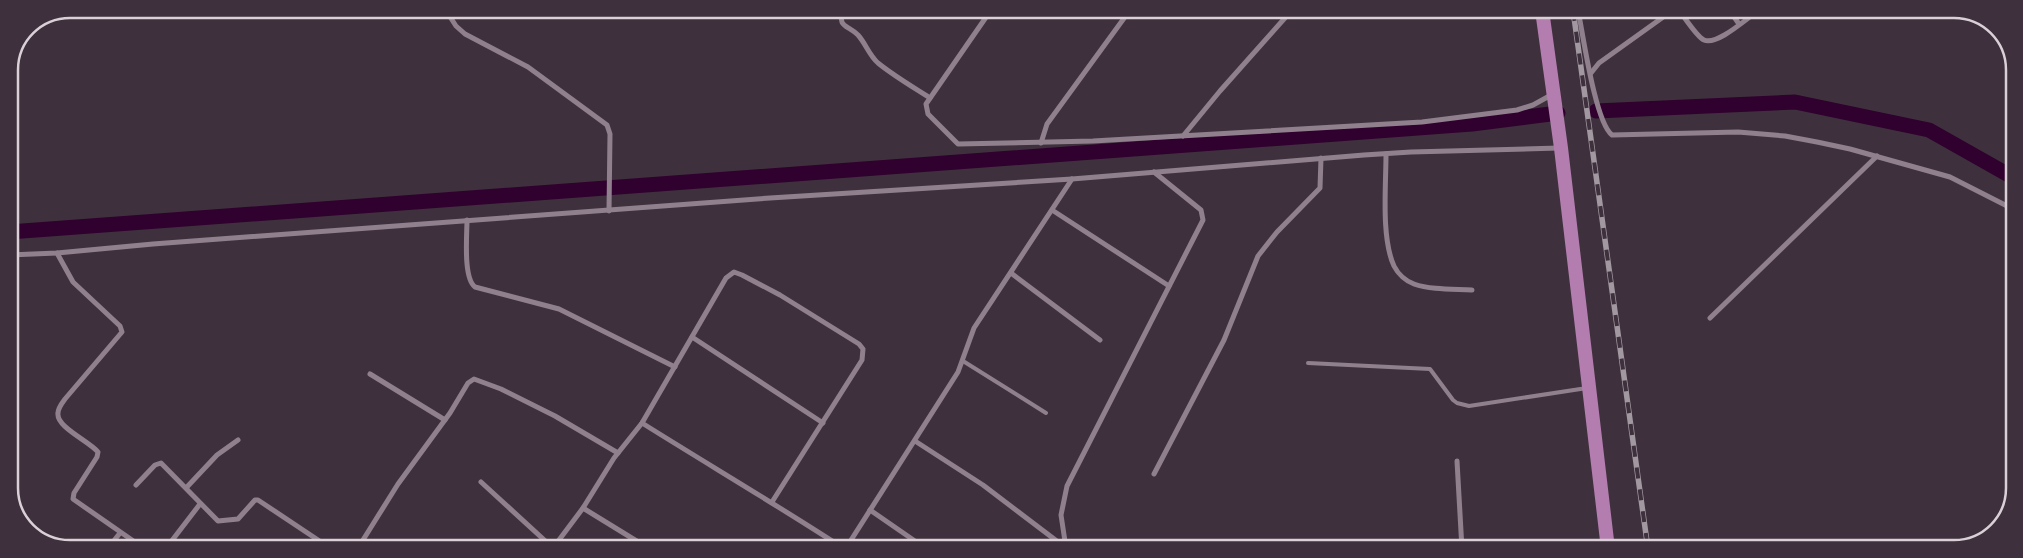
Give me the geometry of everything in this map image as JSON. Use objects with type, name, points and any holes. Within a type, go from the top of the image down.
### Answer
[{"type":"highway","points":[[1543,18],[1561,148],[1607,540]]},
{"type":"street","points":[[451,18],[465,34],[528,67],[607,126],[610,134],[609,208]]},
{"type":"street","points":[[840,18],[841,22],[857,34],[878,64],[930,98]]},
{"type":"street","points":[[985,18],[930,98],[926,108],[928,114],[958,144],[1040,143],[1422,122],[1518,110],[1554,98]]},
{"type":"street","points":[[1040,143],[1047,124],[1124,18]]},
{"type":"street","points":[[1184,136],[1220,91],[1285,18]]},
{"type":"street","points":[[1580,18],[1598,107],[1607,131],[1615,135],[1738,132],[1785,136],[1878,156],[1950,177],[2005,205]]},
{"type":"street","points":[[1590,74],[1599,63],[1662,18]]},
{"type":"street","points":[[1685,18],[1701,38],[1707,42],[1718,40],[1747,18]]},
{"type":"street","points":[[1735,18],[1739,24]]},
{"type":"street","points":[[18,255],[58,253],[609,208],[1072,179],[1321,158],[1412,152],[1561,148]]},
{"type":"street","points":[[1386,154],[1386,221],[1390,254],[1394,268],[1402,277],[1413,284],[1472,290]]},
{"type":"street","points":[[1710,318],[1878,156]]},
{"type":"street","points":[[1154,474],[1224,340],[1258,256],[1277,232],[1320,188],[1321,158]]},
{"type":"street","points":[[1065,540],[1061,516],[1066,486],[1202,223],[1203,216],[1201,210],[1153,172]]},
{"type":"street","points":[[849,540],[958,372],[974,328],[1072,179]]},
{"type":"street","points":[[1052,210],[1169,286]]},
{"type":"street","points":[[467,220],[468,272],[472,284],[559,309],[675,367]]},
{"type":"street","points":[[58,253],[73,282],[122,330],[121,335],[65,398],[57,415],[60,423],[98,452],[97,457],[74,493],[73,499],[131,540]]},
{"type":"street","points":[[559,540],[583,508],[618,453],[642,423],[726,278],[734,272],[738,272],[780,295],[859,344],[863,349],[862,360],[772,502]]},
{"type":"street","points":[[1011,273],[1100,340]]},
{"type":"street","points":[[692,337],[823,423]]},
{"type":"street","points":[[370,374],[445,420]]},
{"type":"street","points":[[363,540],[398,484],[445,420],[468,383],[474,379],[480,380],[555,416],[618,453]]},
{"type":"street","points":[[642,423],[739,485],[772,502],[831,540]]},
{"type":"street","points":[[186,488],[217,455],[238,440]]},
{"type":"street","points":[[915,441],[983,485],[1055,540]]},
{"type":"street","points":[[1457,461],[1461,540]]},
{"type":"street","points":[[136,485],[155,465],[161,463],[215,520],[222,522],[238,519],[255,500],[258,500],[318,540]]},
{"type":"street","points":[[481,482],[544,540]]},
{"type":"street","points":[[172,540],[200,504]]},
{"type":"street","points":[[583,508],[635,540]]},
{"type":"street","points":[[870,510],[913,540]]},
{"type":"street","points":[[114,540],[120,533]]},
{"type":"lane","points":[[963,361],[1046,414]]},
{"type":"lane","points":[[1308,363],[1430,369],[1453,400],[1469,406],[1589,388]]},
{"type":"waterway","points":[[1596,111],[1795,102],[1929,130],[2005,173]]},
{"type":"waterway","points":[[18,231],[1472,124],[1558,113]]},
{"type":"railway","points":[[1574,18],[1647,540]]}]
